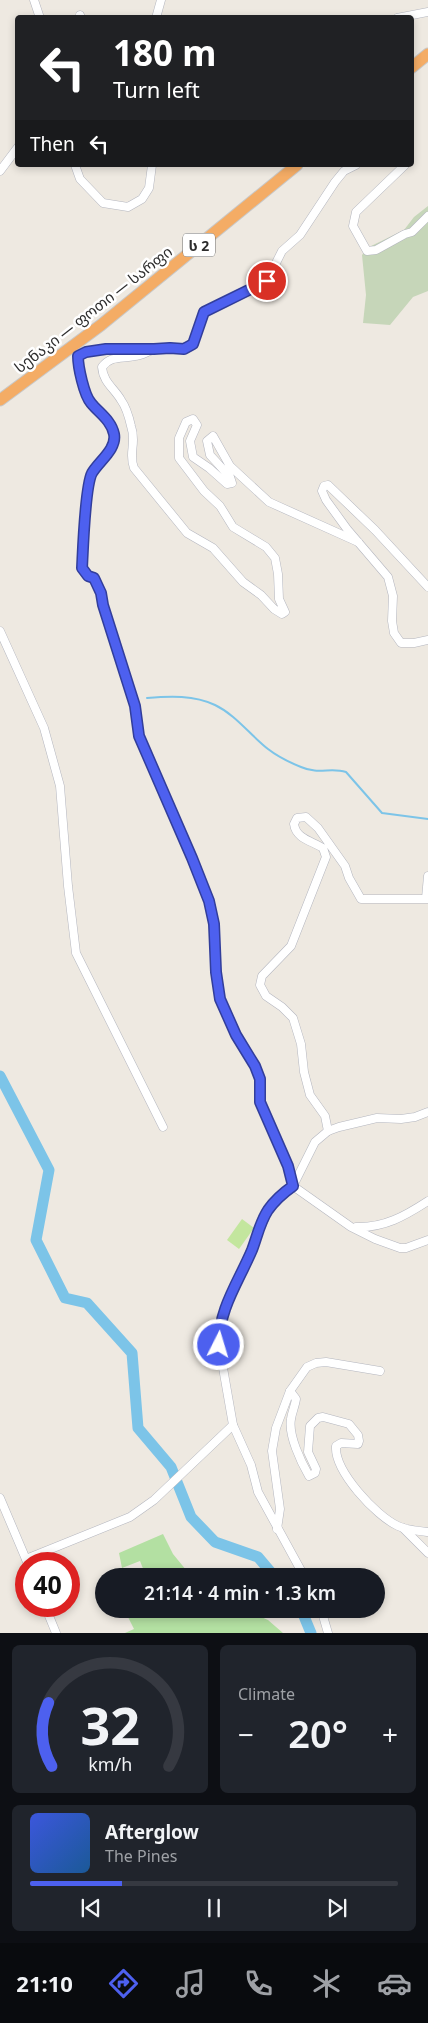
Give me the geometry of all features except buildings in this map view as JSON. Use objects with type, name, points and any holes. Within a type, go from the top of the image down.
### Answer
[{"type":"highway","points":[[414,66],[428,54]]},
{"type":"highway","name":"სენაკი — ფოთი — სარფი","points":[[0,400],[101,325],[295,167]]},
{"type":"street","points":[[34,0],[39,15]]},
{"type":"street","points":[[157,15],[161,0]]},
{"type":"street","points":[[412,15],[428,12]]},
{"type":"street","points":[[0,171],[15,151]]},
{"type":"street","points":[[76,167],[80,179],[103,203],[128,207],[142,199],[148,188],[152,167]]},
{"type":"street","points":[[352,167],[344,171],[300,235],[282,251],[267,281],[204,312],[193,344],[184,349],[106,349],[86,352],[78,356],[78,366],[90,402],[106,417],[114,433],[114,442],[92,474],[87,501],[82,568],[88,576],[94,578],[101,593],[103,605],[135,706],[139,736],[209,901],[214,924],[216,972],[220,999],[236,1035],[255,1066],[260,1079],[260,1102],[288,1166],[293,1186],[351,1227],[375,1239],[400,1248],[406,1248],[428,1240]]},
{"type":"street","points":[[403,167],[356,212],[353,226],[367,251],[376,250],[412,232],[428,216]]},
{"type":"street","points":[[154,349],[137,356],[113,358],[102,367],[102,374],[104,380],[121,399],[131,425],[135,440],[131,458],[134,468],[187,533],[213,548],[243,582],[261,595],[278,613],[282,614],[285,612],[279,599],[275,558],[266,547],[233,527],[220,506],[204,491],[179,458],[179,438],[186,422],[193,418],[196,425],[190,444],[196,461],[209,468],[227,484],[232,483],[230,477],[210,455],[206,441],[213,436],[230,466],[269,502],[358,542]]},
{"type":"street","points":[[428,587],[362,517],[328,485],[324,486],[322,490],[326,500],[388,577],[393,596],[392,621],[394,633],[401,643],[428,640]]},
{"type":"street","points":[[0,631],[44,728],[60,786],[68,886],[76,953],[163,1127]]},
{"type":"street","points":[[328,1131],[325,1116],[310,1095],[304,1072],[302,1044],[293,1018],[282,1007],[266,996],[260,986],[262,976],[291,946],[326,856],[323,848],[302,838],[294,824],[297,818],[306,817],[318,828],[345,866],[348,878],[360,899],[427,898],[428,876]]},
{"type":"street","points":[[299,1568],[258,1492],[251,1465],[233,1426],[219,1345],[218,1331],[223,1313],[239,1280],[263,1218],[282,1194],[293,1186],[315,1142],[328,1131],[339,1127],[377,1118],[415,1118],[428,1112]]},
{"type":"street","points":[[351,1227],[371,1228],[385,1225],[428,1201]]},
{"type":"street","points":[[277,1529],[280,1509],[272,1451],[276,1428],[290,1392],[307,1367],[316,1363],[326,1362],[380,1371]]},
{"type":"street","points":[[290,1392],[296,1399],[290,1420],[294,1440],[301,1462],[310,1476],[315,1473],[316,1469],[308,1452],[310,1426],[318,1418],[323,1417],[349,1424],[358,1435],[360,1441],[358,1444],[341,1443],[336,1446],[341,1465],[361,1496],[375,1510],[395,1525],[428,1532]]},
{"type":"street","points":[[50,1552],[130,1517],[154,1500],[233,1426]]},
{"type":"street","points":[[0,1498],[23,1552]]},
{"type":"street","points":[[403,1528],[428,1553]]},
{"type":"street","points":[[49,1617],[56,1633]]},
{"type":"street","points":[[324,1618],[328,1633]]},
{"type":"green space","points":[[428,206],[428,291],[413,297],[390,325],[363,323],[366,295],[362,255],[369,247],[404,230],[414,217]]},
{"type":"green space","points":[[242,1219],[254,1228],[239,1249],[227,1240]]},
{"type":"green space","points":[[163,1534],[173,1554],[184,1568],[143,1568],[140,1561],[122,1568],[119,1553]]},
{"type":"green space","points":[[128,1618],[263,1618],[283,1633],[125,1633],[134,1629]]},
{"type":"waterway","points":[[147,698],[190,698],[215,705],[236,720],[261,744],[289,761],[307,769],[346,772],[382,813],[428,819]]},
{"type":"waterway","points":[[0,1076],[49,1170],[36,1240],[65,1298],[87,1303],[132,1353],[138,1428],[171,1467],[191,1517],[215,1542],[258,1557],[267,1568]]},
{"type":"waterway","points":[[305,1618],[311,1633]]},
{"type":"route","points":[[219,1345],[218,1331],[223,1313],[239,1280],[263,1218],[282,1194],[293,1186],[288,1166],[260,1102],[260,1079],[255,1066],[236,1035],[220,999],[216,972],[214,924],[209,901],[139,736],[135,706],[103,605],[101,593],[94,578],[88,576],[82,568],[87,501],[92,474],[114,442],[114,433],[106,417],[90,402],[78,366],[78,356],[86,352],[106,349],[184,349],[193,344],[198,324],[204,312],[267,281]]}]
